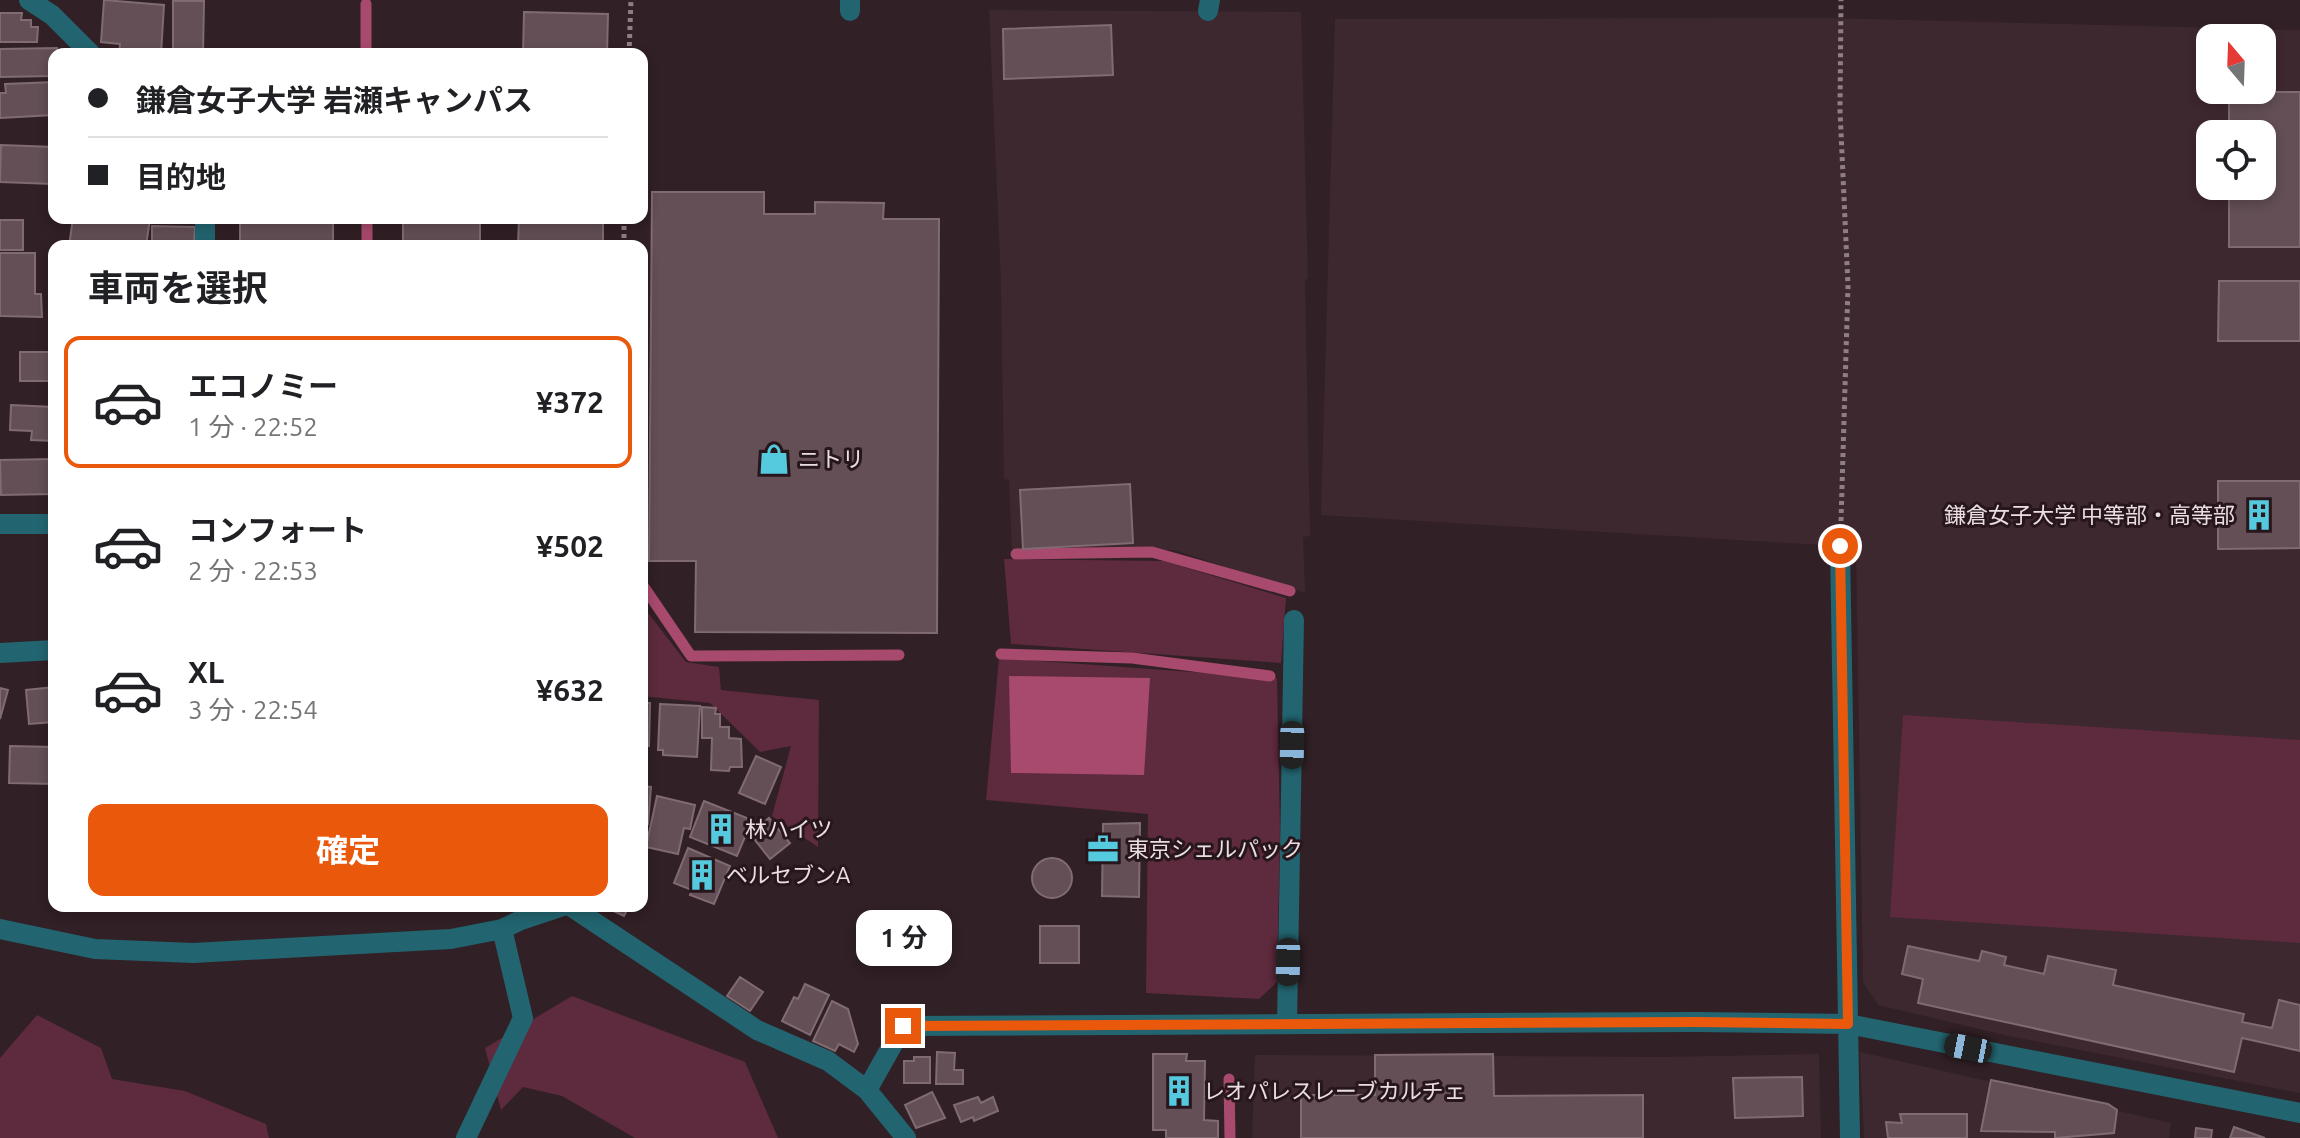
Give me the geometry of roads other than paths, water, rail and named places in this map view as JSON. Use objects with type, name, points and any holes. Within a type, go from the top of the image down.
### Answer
[{"type":"street","points":[[29,0],[52,15],[85,48]]},
{"type":"street","points":[[0,524],[48,524]]},
{"type":"street","points":[[1840,546],[1850,1138]]},
{"type":"street","points":[[1287,1024],[1294,620]]},
{"type":"street","points":[[0,653],[48,650]]},
{"type":"street","points":[[0,929],[95,949],[193,953],[451,939],[502,929],[545,912]]},
{"type":"street","points":[[579,912],[757,1030],[828,1061],[867,1090],[906,1138]]},
{"type":"street","points":[[466,1138],[523,1018],[502,929]]},
{"type":"street","points":[[867,1090],[903,1026],[1848,1024],[2300,1113]]},
{"type":"waterway","points":[[366,4],[366,48]]},
{"type":"waterway","points":[[367,224],[367,240]]},
{"type":"waterway","points":[[1016,554],[1152,552],[1290,591]]},
{"type":"waterway","points":[[648,593],[691,656],[899,655]]},
{"type":"waterway","points":[[1001,654],[1132,658],[1270,676]]},
{"type":"waterway","points":[[1229,1079],[1230,1138]]},
{"type":"place","name":"ニトリ","points":[[774,459]]},
{"type":"place","name":"鎌倉女子大学 中等部・高等部","points":[[2259,515]]},
{"type":"place","name":"林ハイツ","points":[[721,829]]},
{"type":"place","name":"東京シェルパック","points":[[1103,849]]},
{"type":"place","name":"ベルセブンA","points":[[702,875]]},
{"type":"place","name":"レオパレスレーブカルチェ","points":[[1179,1091]]}]
